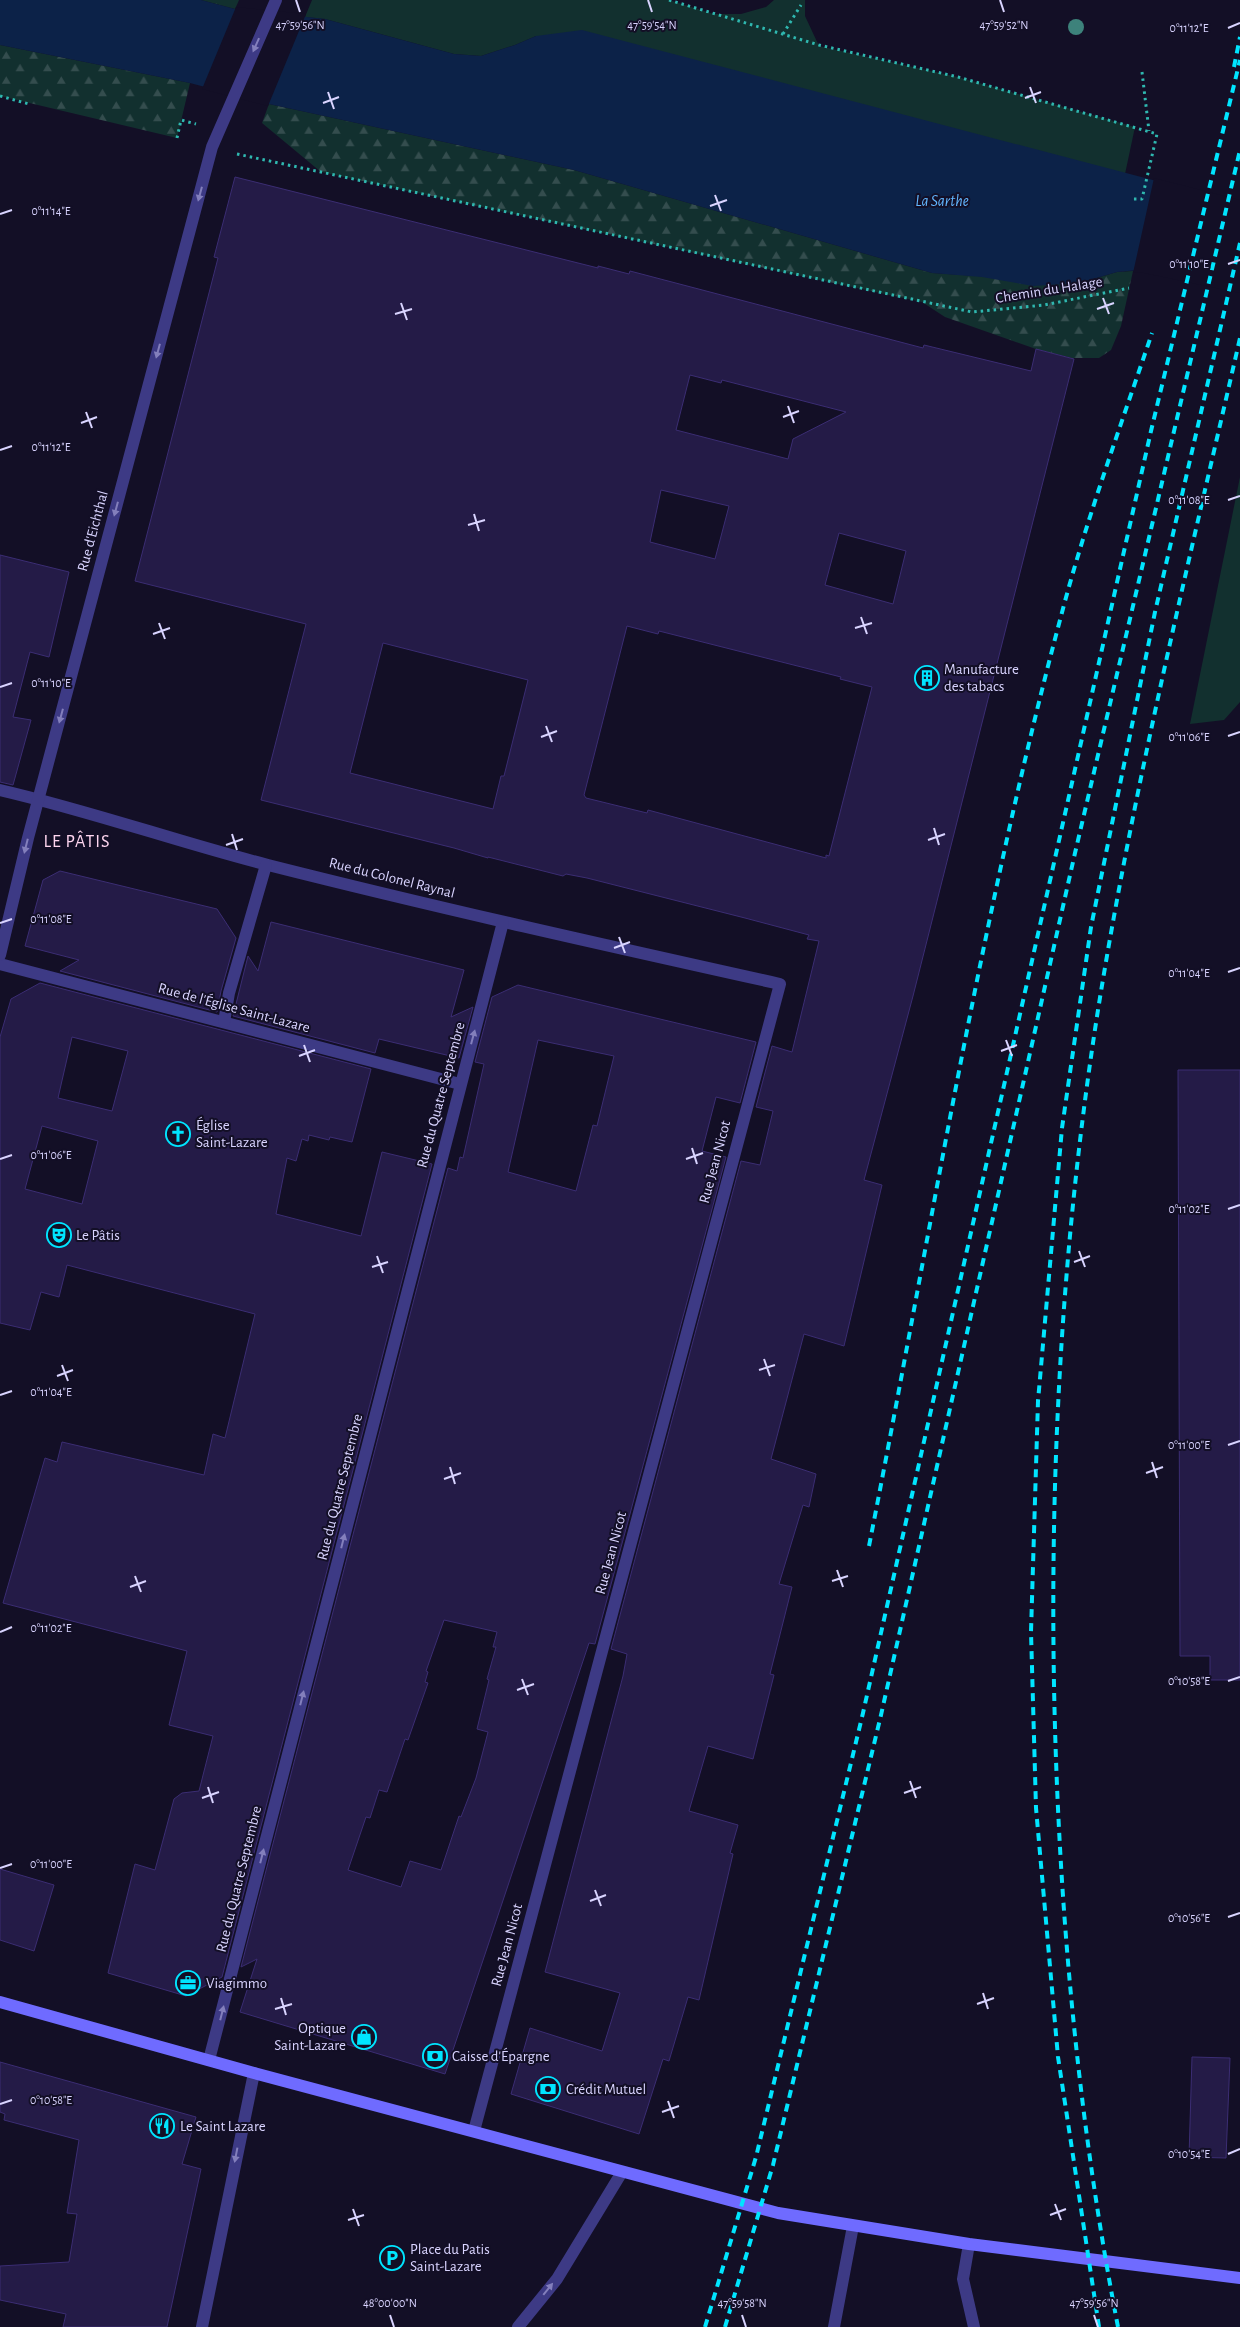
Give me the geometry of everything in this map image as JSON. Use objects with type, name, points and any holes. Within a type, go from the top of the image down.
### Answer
[{"type":"main road","points":[[0,2002],[254,2073],[778,2213],[969,2244],[1240,2278]]},
{"type":"street","name":"Rue d'Eichthal","points":[[0,955],[28,838],[212,147],[276,0]]},
{"type":"street","name":"Rue du Colonel Raynal","points":[[0,790],[39,799],[266,864],[503,922],[780,984]]},
{"type":"street","points":[[224,1022],[229,994],[266,864]]},
{"type":"street","name":"Rue du Quatre Septembre","points":[[209,2060],[503,922]]},
{"type":"street","name":"Rue de l'Église Saint-Lazare","points":[[0,964],[460,1084]]},
{"type":"street","name":"Rue Jean Nicot","points":[[474,2131],[780,984]]},
{"type":"street","points":[[202,2327],[254,2073]]},
{"type":"street","points":[[518,2327],[557,2279],[622,2172]]},
{"type":"street","points":[[834,2327],[852,2226]]},
{"type":"street","points":[[969,2244],[963,2279],[974,2327]]},
{"type":"path","points":[[669,0],[819,46],[958,77],[1157,134],[1142,199],[1134,200]]},
{"type":"path","points":[[783,34],[801,5]]},
{"type":"path","points":[[1142,72],[1149,131]]},
{"type":"path","points":[[0,96],[29,104]]},
{"type":"path","points":[[177,138],[181,120],[202,126]]},
{"type":"path","name":"Chemin du Halage","points":[[212,147],[972,312],[1044,305],[1129,288]]},
{"type":"green space","points":[[201,0],[239,0],[235,9]]},
{"type":"green space","points":[[312,0],[669,0],[714,14],[741,14],[766,7],[774,0],[805,0],[805,16],[819,46],[958,77],[1135,127],[1125,174],[536,36],[481,56],[454,54],[325,19],[305,17]]},
{"type":"green space","points":[[0,45],[190,83],[177,138],[0,96]]},
{"type":"green space","points":[[269,104],[574,170],[932,273],[1079,283],[1117,272],[1133,271],[1121,326],[1111,350],[1099,358],[1072,358],[1036,349],[945,317],[922,302],[321,172],[262,123]]},
{"type":"green space","points":[[1240,477],[1240,702],[1224,720],[1190,724]]},
{"type":"water","name":"La Sarthe","points":[[0,0],[201,0],[235,9],[325,19],[454,54],[481,56],[536,36],[582,30],[1240,203],[1139,270],[1117,272],[1079,283],[1033,286],[982,277],[932,273],[574,170],[269,104],[190,83],[0,45]]},
{"type":"pier","points":[[236,7],[306,14],[268,106],[202,89]]},
{"type":"pier","points":[[1154,178],[1240,200],[1240,293],[1139,272],[1133,273]]},
{"type":"building","name":"Manufacture des tabacs","points":[[235,177],[598,268],[598,266],[629,274],[630,271],[923,348],[924,345],[1031,371],[1036,349],[1074,359],[913,996],[864,1180],[882,1185],[844,1346],[804,1334],[771,1459],[816,1474],[809,1507],[803,1505],[779,1584],[792,1587],[770,1674],[774,1675],[753,1759],[708,1746],[689,1811],[738,1825],[730,1853],[733,1854],[699,2000],[688,1997],[669,2061],[663,2059],[639,2134],[511,2094],[530,2028],[602,2051],[620,1993],[545,1972],[623,1676],[627,1654],[611,1649],[741,1161],[760,1165],[773,1111],[756,1107],[772,1046],[792,1052],[819,941],[807,939],[809,935],[587,878],[566,874],[563,876],[261,800],[306,624],[135,581],[218,258],[214,257]],"holes":[[[690,375],[721,383],[722,380],[846,412],[793,439],[788,459],[676,430]],[[661,490],[729,506],[715,559],[650,542]],[[839,533],[906,551],[893,604],[825,585]],[[627,626],[658,634],[659,631],[841,677],[840,679],[872,687],[829,856],[826,855],[826,858],[648,810],[647,813],[586,798],[584,795]],[[383,643],[528,680],[504,776],[501,776],[493,809],[350,773]]]},
{"type":"building","points":[[0,555],[69,572],[49,657],[30,652],[13,717],[31,720],[13,785],[0,782]]},
{"type":"building","points":[[60,871],[217,909],[236,938],[217,1012],[60,971],[79,960],[25,946],[43,880]]},
{"type":"building","points":[[271,922],[464,970],[451,1017],[473,1007],[459,1058],[379,1039],[375,1053],[233,1016],[248,956],[258,971]]},
{"type":"building","points":[[40,983],[371,1069],[352,1142],[330,1137],[329,1140],[309,1135],[308,1141],[302,1139],[296,1161],[287,1158],[276,1214],[361,1236],[382,1152],[432,1164],[222,1977],[186,1996],[108,1973],[135,1864],[155,1870],[174,1799],[182,1793],[199,1791],[213,1736],[169,1725],[187,1651],[3,1603],[45,1458],[57,1462],[62,1442],[204,1475],[213,1434],[225,1438],[255,1314],[67,1265],[59,1297],[41,1292],[30,1330],[0,1323],[0,1037],[11,999]],"holes":[[[72,1037],[128,1051],[112,1111],[58,1098]],[[42,1126],[98,1141],[82,1204],[25,1189]]]},
{"type":"building","points":[[518,985],[756,1042],[740,1103],[716,1097],[702,1151],[726,1157],[595,1644],[589,1643],[445,2074],[240,2012],[257,1959],[241,1967],[448,1168],[457,1171],[460,1157],[463,1158],[484,1064],[475,1062],[492,997]],"holes":[[[538,1040],[614,1056],[597,1126],[593,1125],[576,1191],[508,1172]],[[444,1620],[497,1632],[493,1647],[496,1647],[487,1679],[489,1680],[477,1729],[488,1732],[476,1778],[461,1817],[459,1816],[441,1870],[410,1861],[401,1887],[348,1870],[366,1817],[370,1818],[379,1790],[387,1792],[405,1739],[408,1740],[428,1683],[425,1682],[428,1672],[426,1671]]]},
{"type":"building","points":[[1178,1070],[1240,1070],[1240,1680],[1210,1680],[1210,1656],[1180,1656]]},
{"type":"building","points":[[0,1869],[54,1885],[34,1951],[0,1940]]},
{"type":"building","points":[[1192,2057],[1230,2058],[1226,2158],[1189,2157]]},
{"type":"building","points":[[0,2062],[196,2117],[182,2164],[201,2169],[167,2327],[63,2327],[66,2314],[0,2300],[0,2266],[69,2262],[77,2214],[67,2213],[79,2140],[4,2120],[5,2114],[0,2112]]},
{"type":"railway","points":[[1234,67],[1240,37]]},
{"type":"railway","points":[[705,2327],[756,2157],[863,1713],[1151,431],[1240,60]]},
{"type":"railway","points":[[725,2327],[773,2165],[881,1715],[1075,853],[1240,150]]},
{"type":"railway","points":[[1099,2327],[1058,2057],[1036,1808],[1031,1632],[1038,1401],[1062,1128],[1091,927],[1155,612],[1240,243]]},
{"type":"railway","points":[[869,1546],[980,966],[1031,735],[1080,548],[1152,333]]},
{"type":"railway","points":[[1118,2327],[1091,2167],[1081,2087],[1065,1927],[1060,1846],[1056,1766],[1053,1600],[1054,1516],[1061,1346],[1076,1178],[1086,1094],[1112,925],[1163,673],[1240,338]]},
{"type":"place","name":"Manufacture des tabacs","points":[[927,678]]},
{"type":"place","name":"Église Saint-Lazare","points":[[178,1134]]},
{"type":"place","name":"Le Pâtis","points":[[59,1235]]},
{"type":"place","name":"Viagimmo","points":[[188,1983]]},
{"type":"place","name":"Optique Saint-Lazare","points":[[364,2037]]},
{"type":"place","name":"Caisse d'Épargne","points":[[435,2056]]},
{"type":"place","name":"Crédit Mutuel","points":[[548,2089]]},
{"type":"place","name":"Le Saint Lazare","points":[[162,2126]]},
{"type":"place","name":"Place du Patis Saint-Lazare","points":[[392,2258]]},
{"type":"district","name":"LE PÂTIS","points":[[77,842]]}]
